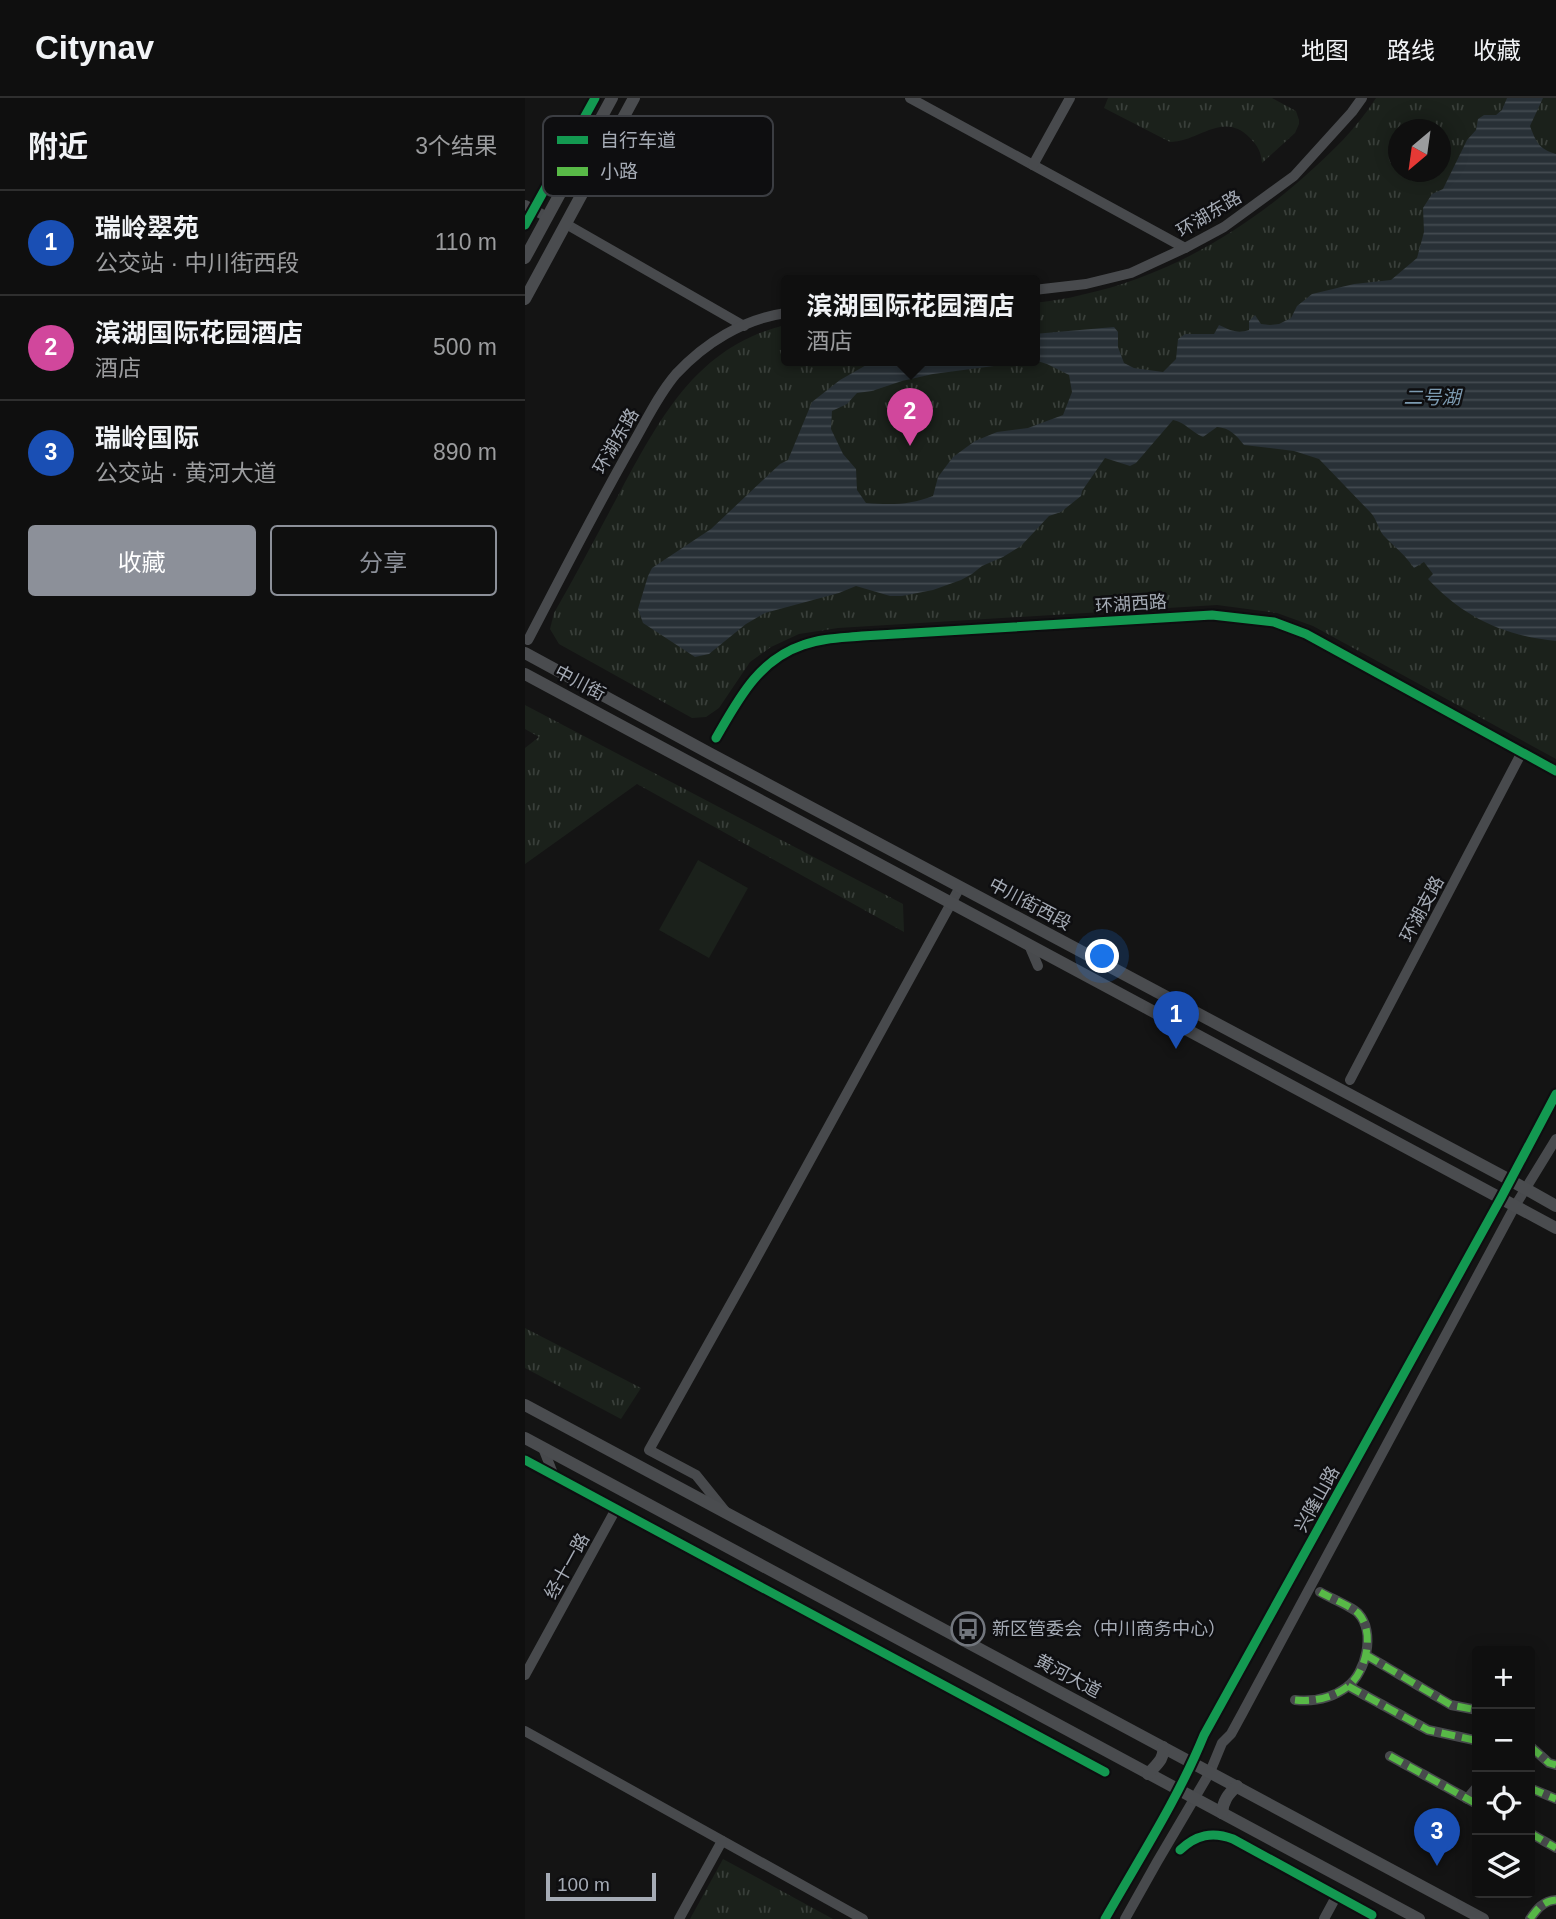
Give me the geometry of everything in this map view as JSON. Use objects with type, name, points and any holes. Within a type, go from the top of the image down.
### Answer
[{"type":"main road","points":[[603,116],[613,98]]},
{"type":"main road","points":[[624,116],[634,98]]},
{"type":"main road","points":[[525,258],[559,196]]},
{"type":"main road","points":[[525,299],[581,196]]},
{"type":"main road","name":"中川街西段","points":[[527,646],[960,887],[1510,1180],[1556,1209]]},
{"type":"main road","name":"中川街","points":[[525,674],[618,724]]},
{"type":"main road","name":"中川街西段","points":[[618,724],[1554,1226]]},
{"type":"main road","points":[[1554,1226],[1550,1217],[1556,1209]]},
{"type":"main road","name":"黄河大道","points":[[525,1405],[1483,1919]]},
{"type":"main road","points":[[525,1438],[1419,1919]]},
{"type":"main road","points":[[1148,1773],[1160,1762],[1164,1754],[1163,1747]]},
{"type":"main road","points":[[1222,1813],[1223,1804],[1237,1786]]},
{"type":"street","points":[[910,98],[1185,248]]},
{"type":"street","points":[[1033,165],[1070,98]]},
{"type":"street","name":"环湖东路","points":[[1040,289],[1086,284],[1132,273],[1224,227],[1294,176],[1362,98]]},
{"type":"street","points":[[525,205],[547,217]]},
{"type":"street","points":[[566,224],[744,326]]},
{"type":"street","name":"环湖东路","points":[[527,646],[610,484],[674,377],[690,360],[721,336],[770,315],[781,314]]},
{"type":"street","name":"环湖西路","points":[[716,738],[740,697],[759,672],[787,651],[804,644],[862,636],[1212,615],[1267,621],[1306,634],[1556,771]]},
{"type":"street","name":"环湖支路","points":[[1350,1080],[1522,752]]},
{"type":"street","points":[[725,1512],[696,1475],[649,1450],[960,887]]},
{"type":"street","points":[[1029,944],[1038,966]]},
{"type":"street","name":"兴隆山路","points":[[1105,1919],[1178,1790],[1204,1734],[1556,1094]]},
{"type":"street","name":"兴隆山路","points":[[1125,1919],[1210,1772],[1221,1743],[1231,1734],[1515,1206],[1556,1139]]},
{"type":"street","points":[[543,1448],[554,1476]]},
{"type":"street","name":"经十一路","points":[[525,1675],[616,1509]]},
{"type":"street","points":[[1295,1700],[1327,1697],[1348,1686],[1366,1655],[1368,1638],[1358,1612],[1320,1592]]},
{"type":"street","points":[[1366,1655],[1451,1705],[1472,1709]]},
{"type":"street","points":[[1348,1686],[1428,1730],[1472,1739]]},
{"type":"street","points":[[525,1731],[863,1919]]},
{"type":"street","points":[[1204,1734],[1221,1743]]},
{"type":"street","points":[[1535,1750],[1549,1763],[1556,1765]]},
{"type":"street","points":[[1389,1756],[1472,1801]]},
{"type":"street","points":[[1535,1790],[1556,1799]]},
{"type":"street","points":[[1467,1798],[1472,1792]]},
{"type":"street","points":[[1162,1819],[1178,1828]]},
{"type":"street","points":[[1533,1835],[1556,1848]]},
{"type":"street","points":[[679,1919],[722,1840]]},
{"type":"street","points":[[1324,1919],[1337,1895]]},
{"type":"street","points":[[1530,1919],[1538,1907],[1556,1900]]},
{"type":"green space","points":[[1108,98],[1272,98],[1296,111],[1299,124],[1295,133],[1262,163],[1257,147],[1240,130],[1220,127],[1181,141],[1170,142],[1104,108]]},
{"type":"green space","points":[[1376,98],[1556,98],[1556,759],[1313,626],[1277,613],[1217,605],[838,628],[799,634],[771,647],[750,662],[719,708],[706,717],[692,718],[559,644],[550,629],[554,613],[651,436],[685,388],[705,367],[728,349],[755,335],[781,327],[781,366],[1040,366],[1040,302],[1070,298],[1112,287],[1142,277],[1201,250],[1255,216],[1334,149]]},
{"type":"green space","points":[[525,705],[903,904],[904,932],[637,784],[525,864],[525,748],[539,737],[525,729]]},
{"type":"green space","points":[[698,860],[748,888],[709,958],[659,930]]},
{"type":"green space","points":[[525,1328],[641,1388],[621,1419],[525,1368]]},
{"type":"green space","points":[[723,1859],[833,1919],[690,1919]]},
{"type":"water","name":"二号湖","points":[[1507,98],[1543,98],[1530,126],[1539,144],[1556,154],[1556,641],[1519,635],[1502,629],[1455,604],[1428,579],[1433,574],[1424,562],[1414,568],[1383,535],[1371,513],[1319,459],[1294,451],[1244,445],[1226,429],[1217,427],[1203,437],[1173,420],[1136,463],[1130,466],[1105,458],[1081,496],[1061,512],[1049,516],[1021,546],[961,580],[933,590],[902,596],[890,596],[856,586],[765,613],[746,624],[709,654],[695,657],[643,623],[638,609],[652,568],[711,529],[780,464],[788,460],[812,402],[840,380],[864,366],[994,366],[933,374],[857,393],[847,404],[832,411],[831,429],[843,454],[856,469],[857,490],[866,503],[900,504],[933,496],[938,477],[953,457],[975,441],[997,432],[1028,428],[1063,415],[1072,392],[1069,375],[1040,362],[1040,333],[1114,327],[1118,332],[1118,347],[1124,363],[1134,368],[1163,372],[1176,359],[1178,339],[1185,334],[1214,334],[1219,325],[1230,330],[1249,330],[1249,321],[1255,315],[1261,324],[1279,324],[1291,318],[1297,306],[1312,294],[1354,284],[1391,280],[1417,258],[1424,232],[1423,208],[1432,194],[1443,189],[1446,182],[1451,182],[1451,173],[1467,140],[1476,130],[1478,119],[1484,115],[1496,115],[1502,110]]},
{"type":"marked path","points":[[1295,1700],[1335,1694],[1354,1681],[1364,1662],[1367,1631],[1358,1613],[1320,1592]]},
{"type":"marked path","points":[[1366,1655],[1451,1705],[1472,1709]]},
{"type":"marked path","points":[[1348,1686],[1428,1730],[1472,1740]]},
{"type":"marked path","points":[[1535,1750],[1549,1763],[1556,1765]]},
{"type":"marked path","points":[[1390,1756],[1472,1801]]},
{"type":"marked path","points":[[1535,1790],[1556,1799]]},
{"type":"marked path","points":[[1533,1835],[1556,1848]]},
{"type":"marked path","points":[[1530,1919],[1544,1904],[1556,1900]]},
{"type":"cycle path","points":[[585,116],[595,98]]},
{"type":"cycle path","points":[[525,225],[543,192]]},
{"type":"cycle path","points":[[716,738],[741,696],[761,671],[787,652],[810,643],[862,636],[1212,615],[1274,622],[1306,634],[1556,771]]},
{"type":"cycle path","points":[[1105,1919],[1170,1806],[1204,1735],[1556,1094]]},
{"type":"cycle path","points":[[525,1460],[1105,1772]]},
{"type":"cycle path","points":[[1180,1850],[1205,1836],[1218,1835],[1233,1839],[1372,1915]]},
{"type":"place","name":"滨湖国际花园酒店","points":[[910,446]]},
{"type":"place","name":"瑞岭翠苑","points":[[1176,1049]]},
{"type":"place","name":"新区管委会（中川商务中心）","points":[[968,1629]]},
{"type":"place","name":"瑞岭国际","points":[[1437,1866]]}]
